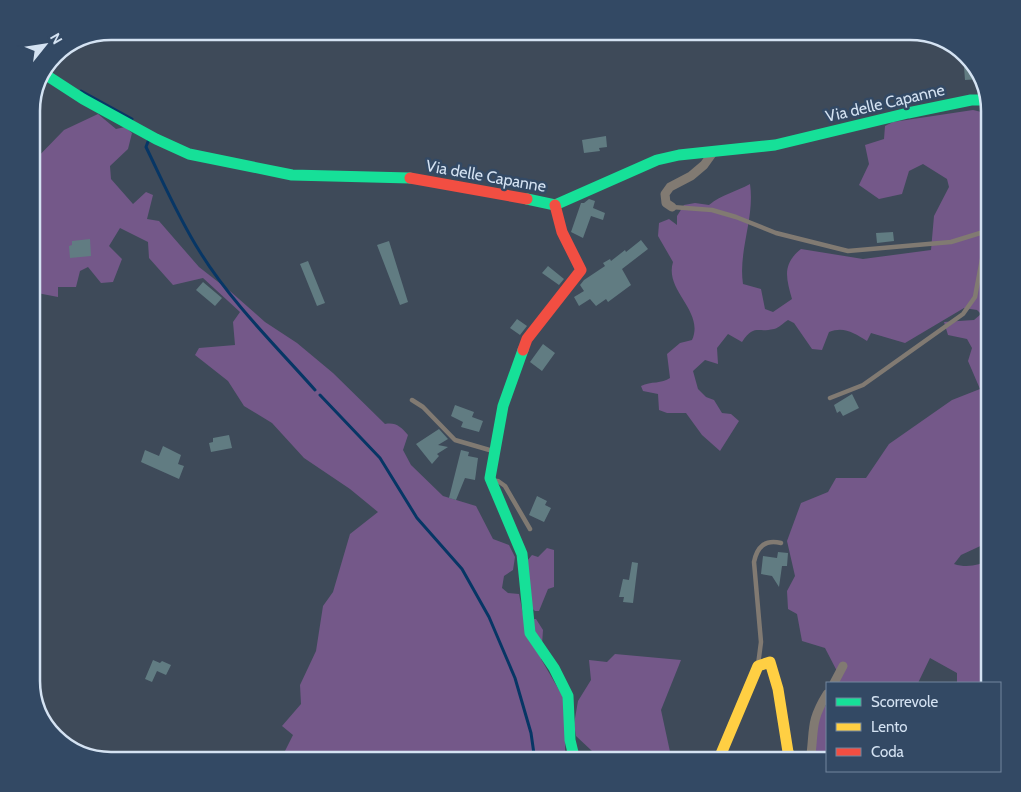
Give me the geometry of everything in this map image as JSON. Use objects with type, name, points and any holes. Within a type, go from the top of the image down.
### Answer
[{"type":"street","name":"Via delle Capanne","points":[[49,77],[83,99],[156,138],[189,154],[207,159],[292,175],[406,178],[484,190],[555,205],[657,160],[714,151],[775,145],[908,112],[970,100],[980,100]]},
{"type":"street","points":[[672,207],[666,203],[665,194],[670,187],[691,176],[704,165],[714,151]]},
{"type":"street","points":[[555,205],[562,232],[580,270],[527,339],[503,406],[493,451],[491,482],[522,554],[530,633],[554,668],[568,696],[570,740],[573,752]]},
{"type":"street","points":[[722,752],[758,666],[770,662],[774,671],[788,752]]},
{"type":"street","points":[[835,682],[843,666]]},
{"type":"street","points":[[811,752],[811,734],[817,710],[826,696]]},
{"type":"lane","points":[[672,207],[712,210],[736,216],[776,233],[848,251],[943,243],[981,233]]},
{"type":"lane","points":[[830,398],[863,385],[963,314],[975,297],[981,267]]},
{"type":"lane","points":[[412,400],[423,407],[455,440],[493,451]]},
{"type":"lane","points":[[491,482],[498,481],[505,486],[530,530]]},
{"type":"lane","points":[[758,666],[761,642],[754,562],[756,550],[765,543],[773,541],[781,543]]},
{"type":"shaded area","points":[[973,110],[981,112],[981,314],[977,310],[964,308],[905,343],[871,333],[867,341],[849,331],[834,330],[829,332],[822,350],[812,349],[794,323],[788,320],[776,328],[753,331],[742,342],[728,334],[717,348],[718,364],[705,360],[693,371],[698,389],[706,397],[714,400],[722,413],[731,414],[739,421],[720,451],[702,435],[686,413],[667,413],[659,410],[658,394],[643,391],[641,386],[670,378],[667,354],[680,343],[692,340],[695,330],[689,310],[674,282],[673,262],[658,236],[659,223],[669,219],[677,225],[677,216],[684,205],[695,203],[709,205],[719,198],[750,184],[751,197],[743,259],[743,284],[761,289],[765,309],[773,312],[792,299],[787,278],[788,266],[801,249],[863,259],[931,250],[934,216],[949,187],[947,179],[923,164],[909,171],[902,194],[879,199],[859,185],[869,164],[865,145],[884,139],[885,126],[893,122]]},
{"type":"shaded area","points":[[98,114],[116,129],[125,127],[132,133],[128,149],[110,166],[111,179],[133,204],[146,192],[153,195],[147,219],[159,221],[199,267],[265,322],[297,343],[333,373],[385,424],[395,424],[403,430],[408,435],[403,450],[411,465],[443,496],[476,506],[493,539],[509,545],[515,557],[513,570],[504,576],[502,588],[508,593],[519,594],[524,619],[536,619],[543,630],[541,659],[566,702],[565,752],[284,752],[293,735],[282,726],[301,704],[300,685],[316,651],[323,606],[333,592],[350,534],[378,512],[350,489],[304,458],[272,423],[244,406],[228,381],[195,355],[199,348],[235,345],[233,322],[240,312],[203,278],[173,285],[149,258],[148,242],[120,228],[109,246],[122,259],[113,282],[101,283],[88,267],[80,271],[76,287],[58,287],[58,297],[40,294],[40,155],[64,130]]},
{"type":"shaded area","points":[[981,314],[981,546],[961,555],[954,564],[972,566],[981,563],[981,682],[957,682],[957,673],[930,658],[918,682],[838,682],[839,675],[825,648],[802,641],[797,614],[788,609],[787,591],[795,576],[787,541],[801,503],[828,492],[836,478],[866,478],[889,444],[952,400],[980,389],[968,361],[972,348],[967,339],[948,335],[944,322],[974,320]]},
{"type":"shaded area","points":[[547,548],[554,550],[554,587],[548,589],[539,611],[535,611],[525,602],[527,561],[532,555],[538,557]]},
{"type":"shaded area","points":[[615,654],[681,660],[661,710],[670,752],[592,752],[576,736],[574,724],[578,701],[591,680],[589,660],[607,662]]},
{"type":"shaded area","points":[[826,706],[826,752],[811,752],[819,711]]},
{"type":"building","points":[[964,65],[974,79],[965,80]]},
{"type":"building","points":[[606,136],[607,147],[599,148],[600,151],[584,153],[582,140]]},
{"type":"building","points":[[589,199],[595,201],[593,208],[605,213],[603,220],[591,216],[583,238],[571,232],[581,203]]},
{"type":"building","points":[[893,232],[894,241],[877,243],[876,233]]},
{"type":"building","points":[[90,239],[91,256],[70,258],[69,246],[72,245],[72,241]]},
{"type":"building","points":[[641,240],[648,249],[622,269],[631,285],[608,302],[606,299],[596,306],[590,299],[579,306],[574,297],[584,291],[580,285],[584,280],[605,266],[603,263],[610,259],[611,261],[625,250],[626,252]]},
{"type":"building","points":[[389,241],[408,302],[400,305],[377,245]]},
{"type":"building","points":[[308,261],[325,303],[317,306],[300,264]]},
{"type":"building","points":[[548,266],[564,279],[559,285],[542,273]]},
{"type":"building","points":[[203,282],[222,298],[215,306],[196,290]]},
{"type":"building","points":[[517,319],[527,326],[520,335],[510,328]]},
{"type":"building","points":[[543,344],[555,353],[542,371],[530,362]]},
{"type":"building","points":[[852,394],[859,408],[843,416],[840,411],[837,413],[834,405]]},
{"type":"building","points":[[455,405],[474,412],[472,417],[483,421],[479,432],[461,427],[463,422],[451,416]]},
{"type":"building","points":[[439,429],[448,439],[438,445],[448,447],[437,454],[439,456],[432,464],[416,444]]},
{"type":"building","points":[[229,435],[232,448],[211,452],[209,443],[213,442],[213,438]]},
{"type":"building","points":[[163,446],[181,455],[178,464],[184,466],[179,479],[141,462],[145,450],[159,456]]},
{"type":"building","points":[[461,450],[469,452],[468,456],[478,458],[475,480],[465,478],[456,500],[449,498]]},
{"type":"building","points":[[537,496],[547,501],[545,505],[551,508],[544,522],[529,515]]},
{"type":"building","points":[[778,552],[788,553],[787,566],[782,566],[779,587],[772,576],[761,574],[763,556],[777,558]]},
{"type":"building","points":[[632,562],[638,563],[633,603],[623,602],[624,597],[619,597],[623,579],[629,580]]},
{"type":"building","points":[[153,660],[171,665],[166,675],[157,671],[152,682],[145,679]]},
{"type":"waterway","points":[[81,91],[132,119]]},
{"type":"waterway","points":[[149,139],[146,147],[178,214],[200,252],[240,306],[315,390]]},
{"type":"waterway","points":[[320,395],[380,458],[417,518],[462,569],[489,617],[515,678],[531,733],[534,752]]},
{"type":"traffic: fast","points":[[49,77],[83,99],[156,139],[189,154],[292,175],[410,178]]},
{"type":"traffic: fast","points":[[527,199],[555,205],[657,160],[679,155],[775,145],[908,113],[971,100],[980,100]]},
{"type":"traffic: fast","points":[[523,350],[503,406],[490,478],[522,554],[530,633],[554,668],[568,696],[570,740],[573,752]]},
{"type":"traffic: slow","points":[[722,752],[758,666],[770,662],[778,689],[788,752]]},
{"type":"traffic: jam","points":[[410,178],[527,199]]},
{"type":"traffic: jam","points":[[523,350],[527,339],[581,270],[562,232],[555,205]]}]
